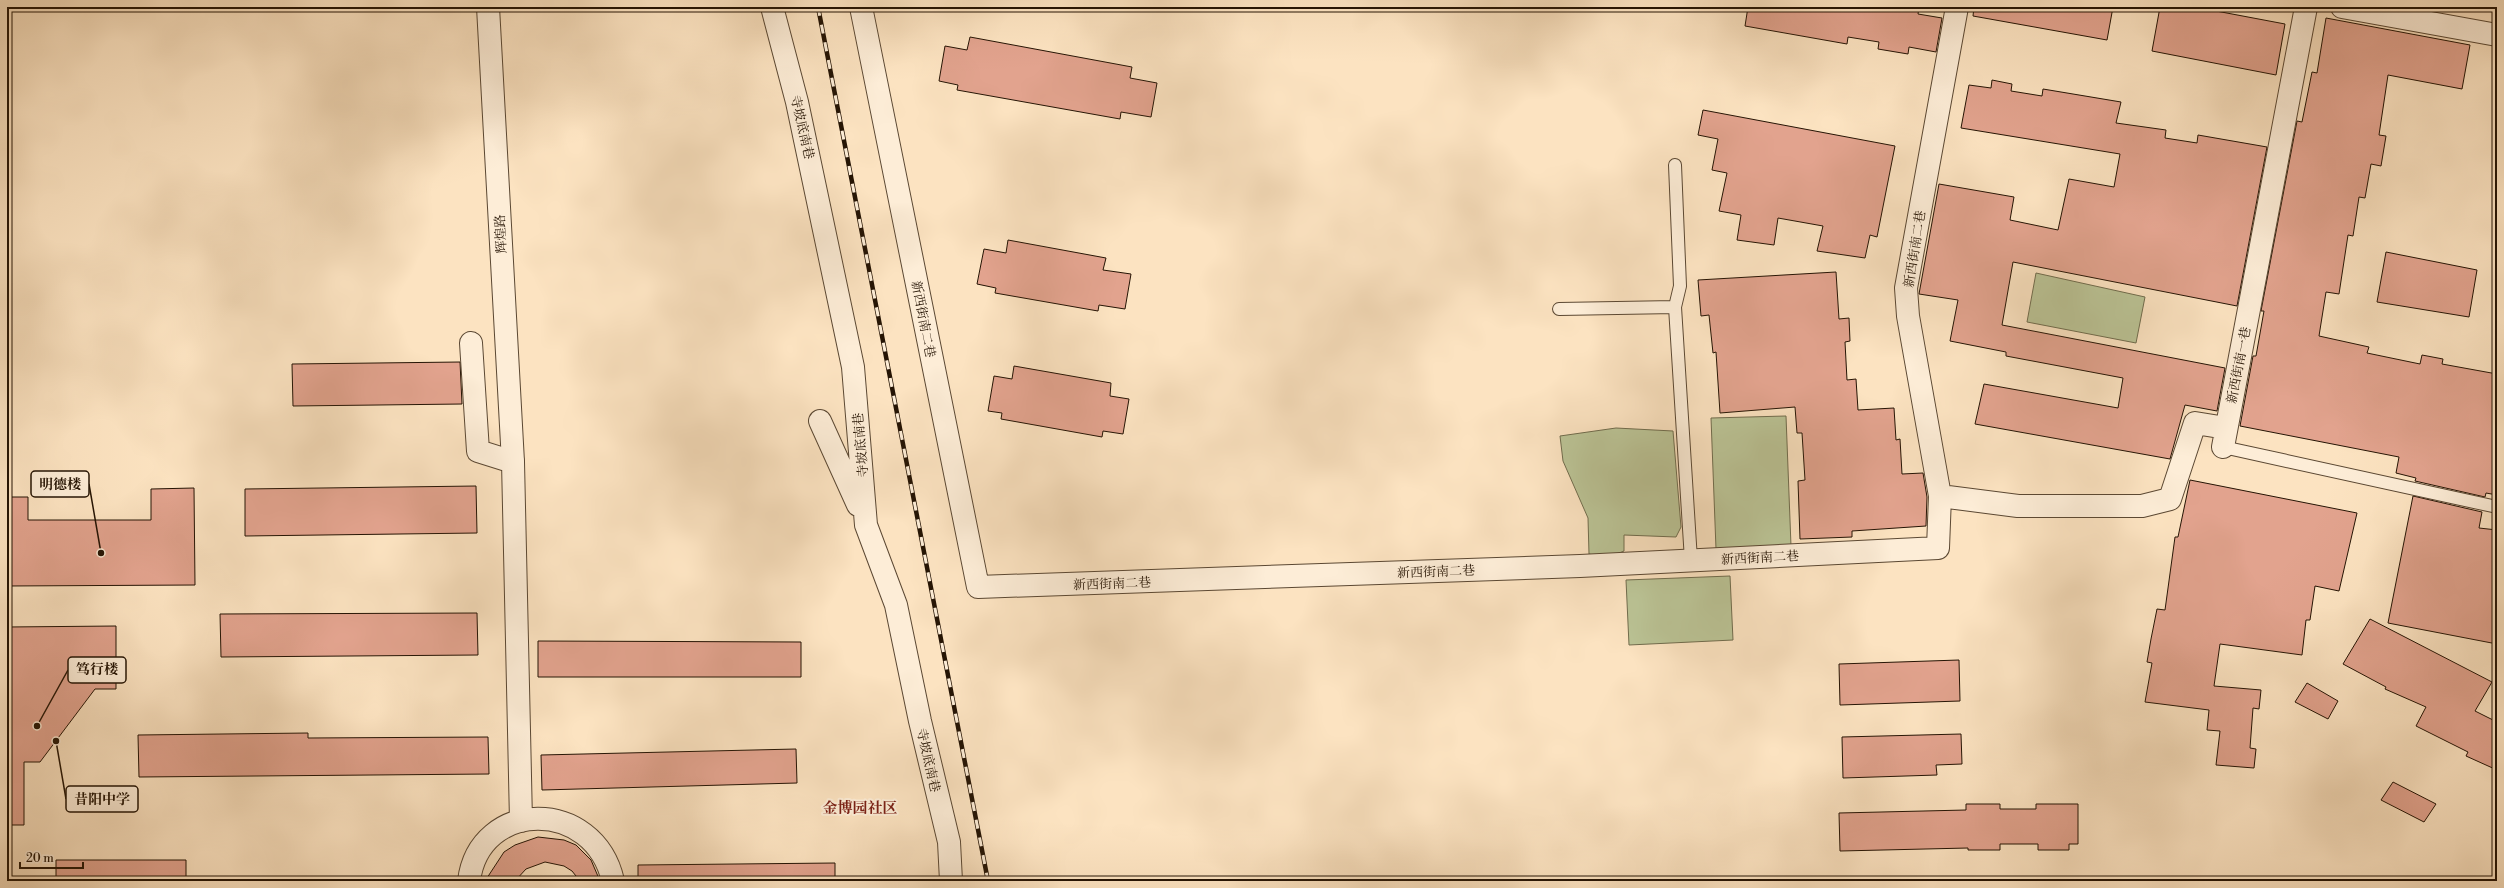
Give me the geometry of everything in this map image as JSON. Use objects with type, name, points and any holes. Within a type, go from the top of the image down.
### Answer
[{"type":"street","name":"辉煌路","points":[[488,7],[512,462],[521,821]]},
{"type":"street","name":"寺坡底南巷","points":[[772,7],[799,109],[853,367],[866,525],[896,605],[920,721],[949,842],[951,881]]},
{"type":"street","name":"新西街南二巷","points":[[860,7],[978,587],[1691,560],[1938,548],[1940,496],[1908,316],[1906,288],[1957,7]]},
{"type":"street","name":"新西街南一巷","points":[[2224,437],[2306,7]]},
{"type":"street","points":[[2342,7],[2497,35]]},
{"type":"street","points":[[471,343],[478,451],[512,462]]},
{"type":"street","points":[[820,421],[851,485],[866,525]]},
{"type":"street","points":[[1940,496],[2018,506],[2142,506],[2170,499],[2195,423],[2224,437]]},
{"type":"street","points":[[469,881],[475,860],[483,846],[494,835],[521,821],[536,818],[552,819],[568,823],[582,830],[603,853],[613,881]]},
{"type":"lane","points":[[1675,165],[1680,286],[1675,307],[1691,560]]},
{"type":"lane","points":[[1559,309],[1675,307]]},
{"type":"lane","points":[[2224,437],[2497,507]]},
{"type":"green space","points":[[2036,273],[2145,297],[2136,343],[2027,322]]},
{"type":"green space","points":[[1786,416],[1791,546],[1716,549],[1711,418]]},
{"type":"green space","points":[[1616,428],[1673,431],[1681,527],[1676,537],[1624,535],[1624,551],[1607,558],[1589,554],[1588,518],[1563,461],[1560,436]]},
{"type":"green space","points":[[1730,576],[1733,640],[1629,645],[1626,580]]},
{"type":"building","points":[[1748,7],[1919,7],[1918,14],[1942,18],[1936,52],[1909,47],[1908,54],[1878,49],[1879,42],[1848,37],[1847,44],[1745,26]]},
{"type":"building","points":[[1974,7],[2113,7],[2107,40],[1973,16]]},
{"type":"building","points":[[2160,7],[2195,7],[2285,24],[2276,75],[2152,51]]},
{"type":"building","points":[[2326,18],[2470,45],[2462,89],[2388,75],[2379,135],[2386,136],[2381,166],[2371,164],[2365,198],[2359,197],[2353,236],[2348,235],[2339,294],[2326,292],[2319,336],[2369,347],[2367,353],[2420,364],[2422,355],[2443,359],[2442,364],[2497,374],[2497,495],[2486,493],[2485,497],[2415,481],[2416,478],[2396,473],[2399,457],[2240,426],[2253,356],[2256,356],[2264,311],[2261,311],[2297,121],[2302,122],[2312,72],[2317,73]]},
{"type":"building","points":[[970,37],[1132,67],[1130,78],[1157,83],[1151,117],[1121,112],[1120,119],[957,90],[958,85],[939,81],[945,46],[967,50]]},
{"type":"building","points":[[1992,80],[2012,84],[2011,91],[2042,96],[2043,89],[2121,102],[2116,123],[2166,130],[2165,138],[2197,143],[2198,135],[2267,147],[2237,306],[2013,262],[2002,325],[2225,368],[2217,411],[2185,405],[2170,459],[1975,424],[1984,384],[2118,408],[2123,378],[2006,356],[2006,352],[1950,341],[1958,300],[1919,294],[1939,184],[2014,197],[2010,220],[2058,230],[2069,179],[2114,187],[2120,154],[1961,128],[1969,85],[1991,88]]},
{"type":"building","points":[[1703,110],[1895,146],[1877,237],[1870,235],[1865,258],[1817,251],[1823,226],[1778,218],[1774,245],[1737,240],[1741,215],[1719,211],[1727,173],[1712,170],[1718,139],[1698,135]]},
{"type":"building","points":[[1008,240],[1106,258],[1103,270],[1131,274],[1125,309],[1099,305],[1098,311],[995,293],[996,288],[977,284],[984,249],[1006,253]]},
{"type":"building","points":[[2386,252],[2477,270],[2469,317],[2377,302]]},
{"type":"building","points":[[1836,272],[1839,319],[1849,318],[1850,341],[1845,342],[1847,380],[1856,379],[1858,410],[1894,408],[1896,440],[1900,439],[1902,474],[1923,473],[1927,497],[1926,526],[1852,531],[1852,537],[1800,539],[1798,481],[1805,480],[1802,433],[1797,433],[1795,407],[1720,413],[1716,352],[1713,353],[1709,315],[1701,316],[1698,280]]},
{"type":"building","points":[[460,362],[462,404],[293,406],[292,364]]},
{"type":"building","points":[[1014,366],[1111,383],[1110,396],[1129,399],[1123,434],[1103,431],[1102,437],[1001,419],[1002,413],[988,411],[994,376],[1012,379]]},
{"type":"building","points":[[2190,480],[2357,513],[2339,591],[2315,586],[2310,620],[2306,620],[2302,655],[2220,644],[2214,686],[2261,690],[2259,709],[2253,708],[2250,748],[2256,749],[2254,768],[2216,765],[2220,731],[2207,730],[2209,710],[2145,702],[2152,663],[2147,662],[2157,609],[2165,610],[2175,537],[2178,537]]},
{"type":"building","points":[[476,486],[477,533],[245,536],[245,489]]},
{"type":"building","points":[[194,488],[195,585],[7,586],[7,497],[28,497],[28,520],[151,520],[151,489]]},
{"type":"building","points":[[2413,496],[2482,512],[2479,528],[2497,530],[2497,644],[2388,623]]},
{"type":"building","points":[[477,613],[478,655],[221,657],[220,614]]},
{"type":"building","points":[[2370,619],[2492,682],[2475,711],[2497,722],[2497,770],[2466,756],[2468,752],[2416,726],[2426,707],[2385,689],[2386,687],[2343,664]]},
{"type":"building","points":[[116,626],[116,689],[95,689],[40,762],[24,762],[24,825],[7,825],[7,627]]},
{"type":"building","points":[[538,641],[801,642],[801,677],[538,677]]},
{"type":"building","points":[[1959,660],[1960,701],[1840,705],[1839,664]]},
{"type":"building","points":[[2307,683],[2338,701],[2328,719],[2295,702]]},
{"type":"building","points":[[308,733],[308,738],[488,737],[489,774],[139,777],[138,735]]},
{"type":"building","points":[[1961,734],[1962,764],[1936,765],[1937,775],[1843,778],[1842,737]]},
{"type":"building","points":[[796,749],[797,783],[542,790],[541,755]]},
{"type":"building","points":[[2393,782],[2436,804],[2424,822],[2381,800]]},
{"type":"building","points":[[1966,804],[2000,804],[2000,809],[2036,809],[2036,804],[2078,804],[2078,844],[2069,844],[2069,850],[2038,850],[2038,844],[2000,844],[2000,850],[1968,850],[1968,848],[1840,851],[1839,813],[1966,810]]},
{"type":"building","points":[[538,837],[564,840],[576,845],[591,860],[600,881],[580,881],[572,871],[564,866],[545,862],[526,869],[515,881],[485,881],[504,852],[515,845]]},
{"type":"building","points":[[56,860],[186,860],[186,881],[56,881]]},
{"type":"building","points":[[835,863],[835,881],[638,881],[638,865]]},
{"type":"railway","points":[[818,7],[988,881]]},
{"type":"place","name":"明德楼","points":[[101,553]]},
{"type":"place","name":"笃行楼","points":[[37,726]]},
{"type":"place","name":"昔阳中学","points":[[56,741]]},
{"type":"district","name":"金博园社区","points":[[860,808]]}]
